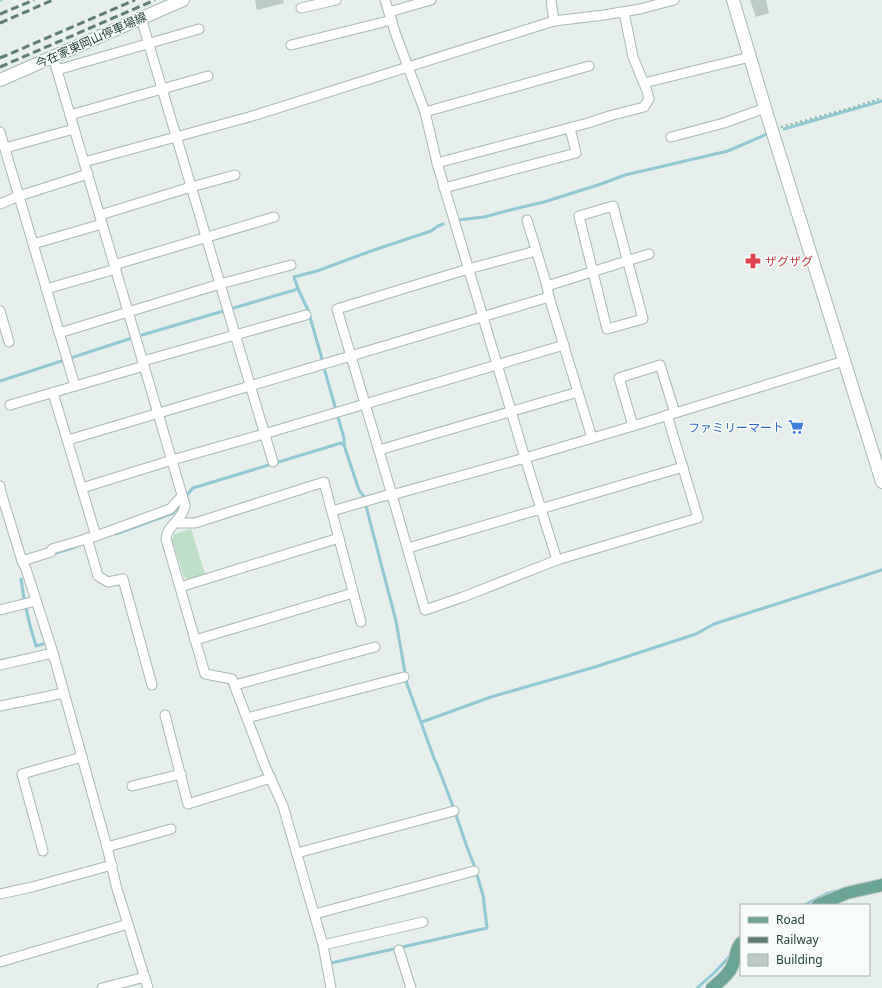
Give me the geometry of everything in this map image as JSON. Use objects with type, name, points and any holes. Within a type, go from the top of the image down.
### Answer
[{"type":"main road","points":[[820,904],[847,893],[882,885]]},
{"type":"main road","points":[[712,988],[728,973],[733,965],[740,943]]},
{"type":"street","name":"今在家東岡山停車場線","points":[[0,80],[183,0]]},
{"type":"street","points":[[301,8],[336,0]]},
{"type":"street","points":[[385,0],[425,112],[436,163],[510,411],[557,560]]},
{"type":"street","points":[[291,45],[390,16],[431,0]]},
{"type":"street","points":[[551,0],[554,21]]},
{"type":"street","points":[[84,162],[249,117],[554,21],[624,12],[674,0]]},
{"type":"street","points":[[733,0],[765,108],[882,482]]},
{"type":"street","points":[[436,163],[644,107],[649,99],[633,57],[624,12]]},
{"type":"street","points":[[141,18],[273,462]]},
{"type":"street","points":[[57,70],[148,43],[199,30]]},
{"type":"street","points":[[644,83],[750,56]]},
{"type":"street","points":[[53,57],[185,505],[181,517],[166,534],[166,540],[205,674],[232,679],[235,685],[283,806],[315,914],[323,945],[331,988]]},
{"type":"street","points":[[425,112],[589,66]]},
{"type":"street","points":[[70,115],[208,76]]},
{"type":"street","points":[[671,137],[724,123],[765,108]]},
{"type":"street","points":[[444,188],[576,154],[570,128]]},
{"type":"street","points":[[5,148],[74,129]]},
{"type":"street","points":[[0,132],[75,386]]},
{"type":"street","points":[[0,204],[19,196],[88,174]]},
{"type":"street","points":[[33,244],[191,187],[235,175]]},
{"type":"street","points":[[613,206],[644,319],[607,329],[592,272],[579,216],[613,206]]},
{"type":"street","points":[[46,289],[206,237],[274,217]]},
{"type":"street","points":[[527,220],[547,286],[549,298],[592,438]]},
{"type":"street","points":[[536,250],[337,309],[425,610],[463,597],[557,560],[698,518],[683,467],[660,365],[618,378],[632,426]]},
{"type":"street","points":[[547,286],[649,254]]},
{"type":"street","points":[[59,333],[291,264]]},
{"type":"street","points":[[68,440],[549,298]]},
{"type":"street","points":[[0,310],[9,342]]},
{"type":"street","points":[[10,405],[306,315]]},
{"type":"street","points":[[82,488],[172,460],[564,345]]},
{"type":"street","points":[[332,511],[525,458],[844,361]]},
{"type":"street","points":[[379,450],[578,392]]},
{"type":"street","points":[[53,393],[82,488],[90,540],[98,576],[108,582],[123,579],[152,685]]},
{"type":"street","points":[[408,548],[683,467]]},
{"type":"street","points":[[175,523],[195,523],[324,482],[361,622]]},
{"type":"street","points":[[0,486],[4,515],[26,569],[53,653],[112,865],[117,889],[148,988]]},
{"type":"street","points":[[22,561],[51,552],[52,549],[90,540],[170,509],[182,496]]},
{"type":"street","points":[[180,587],[339,538]]},
{"type":"street","points":[[195,640],[353,592]]},
{"type":"street","points":[[0,610],[36,601]]},
{"type":"street","points":[[235,685],[375,647]]},
{"type":"street","points":[[0,665],[53,653]]},
{"type":"street","points":[[247,718],[404,677]]},
{"type":"street","points":[[0,706],[64,693]]},
{"type":"street","points":[[165,715],[188,804],[271,778]]},
{"type":"street","points":[[43,851],[22,774],[82,757]]},
{"type":"street","points":[[132,786],[181,774]]},
{"type":"street","points":[[297,853],[454,811]]},
{"type":"street","points":[[107,847],[171,829]]},
{"type":"street","points":[[0,894],[32,887],[112,865]]},
{"type":"street","points":[[315,914],[474,871]]},
{"type":"street","points":[[323,945],[422,922]]},
{"type":"street","points":[[0,962],[128,924]]},
{"type":"street","points":[[399,950],[411,988]]},
{"type":"street","points":[[107,987],[145,977]]},
{"type":"path","points":[[772,129],[882,98]]},
{"type":"green space","points":[[191,529],[205,574],[189,579],[184,577],[172,540],[174,534]]},
{"type":"building","points":[[255,0],[283,0],[284,3],[257,10]]},
{"type":"building","points":[[750,0],[766,0],[769,13],[756,17]]},
{"type":"waterway","points":[[784,129],[882,101]]},
{"type":"waterway","points":[[458,220],[484,217],[544,202],[625,175],[728,151],[767,134]]},
{"type":"waterway","points":[[142,335],[298,289],[294,277],[317,271],[431,231],[443,224]]},
{"type":"waterway","points":[[298,289],[308,310],[322,359]]},
{"type":"waterway","points":[[0,381],[132,338]]},
{"type":"waterway","points":[[324,368],[344,438],[344,445],[359,490],[365,498],[396,621],[407,684],[474,865],[483,895],[487,928],[331,963]]},
{"type":"waterway","points":[[188,494],[193,488],[341,443],[344,445]]},
{"type":"waterway","points":[[116,534],[173,513],[178,507]]},
{"type":"waterway","points":[[53,554],[75,547]]},
{"type":"waterway","points":[[422,722],[491,697],[595,667],[696,634],[714,624],[882,570]]},
{"type":"waterway","points":[[21,579],[27,613],[36,646],[43,644]]},
{"type":"waterway","points":[[806,904],[826,894],[836,891]]},
{"type":"waterway","points":[[697,988],[731,955]]},
{"type":"railway","points":[[0,14],[34,0]]},
{"type":"railway","points":[[0,23],[53,0]]},
{"type":"railway","points":[[0,58],[135,0]]},
{"type":"railway","points":[[0,67],[155,0]]},
{"type":"place","name":"ザグザグ","points":[[753,261]]},
{"type":"place","name":"ファミリーマート","points":[[796,427]]}]
